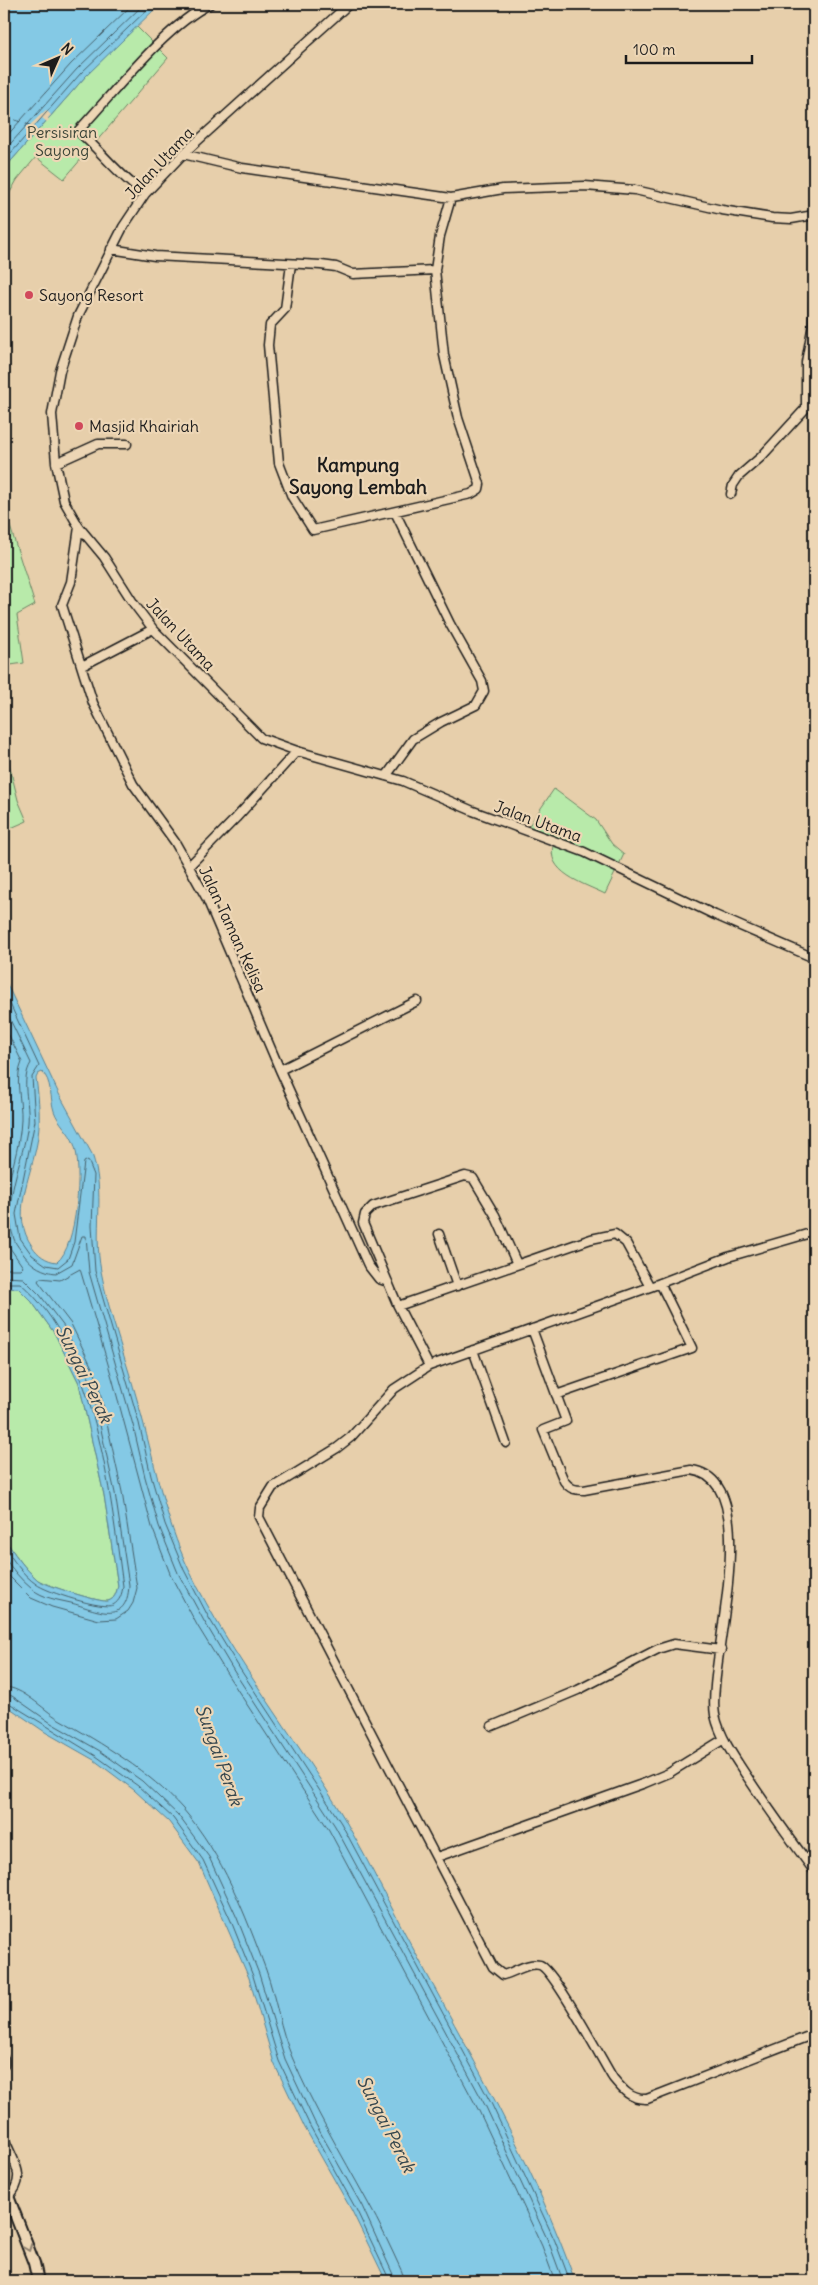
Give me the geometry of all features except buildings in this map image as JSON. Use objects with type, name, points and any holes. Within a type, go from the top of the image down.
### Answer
[{"type":"street","points":[[145,194],[133,185],[102,152],[78,131],[158,45],[186,20],[210,4]]},
{"type":"street","name":"Jalan Utama","points":[[349,4],[184,154],[145,194],[122,226],[78,316],[60,371],[52,414],[56,463],[64,501],[79,527],[104,557],[134,604],[154,629],[260,738],[297,751],[387,775],[472,811],[584,852],[715,915],[814,958]]},
{"type":"street","points":[[184,154],[242,168],[451,198],[503,189],[585,186],[635,190],[722,210],[772,218],[791,219],[814,215]]},
{"type":"street","points":[[291,264],[285,309],[270,325],[268,345],[280,463],[292,496],[313,530],[476,492],[480,486],[458,418],[444,355],[435,270],[440,236],[451,198]]},
{"type":"street","points":[[111,249],[155,256],[336,267],[353,274],[435,270]]},
{"type":"street","points":[[731,494],[733,485],[739,476],[806,408],[806,362],[813,324],[814,302]]},
{"type":"street","points":[[56,463],[98,444],[127,444]]},
{"type":"street","points":[[387,775],[412,739],[476,705],[484,691],[482,681],[459,641],[395,512]]},
{"type":"street","name":"Jalan Taman Kelisa","points":[[79,527],[70,582],[62,605],[66,624],[82,666],[93,704],[133,784],[175,842],[207,899],[280,1070],[368,1264],[379,1278],[388,1282]]},
{"type":"street","points":[[82,666],[154,629]]},
{"type":"street","points":[[189,866],[297,751]]},
{"type":"street","points":[[280,1070],[417,1002]]},
{"type":"street","points":[[429,1366],[398,1306],[363,1223],[365,1214],[373,1206],[465,1176],[473,1178],[480,1186],[517,1264]]},
{"type":"street","points":[[814,1232],[728,1257],[660,1284],[429,1366],[394,1389],[351,1437],[337,1448],[273,1487],[260,1508],[259,1517],[493,1968],[504,1975],[531,1964],[544,1967],[556,1983],[613,2078],[631,2096],[640,2100],[662,2095],[687,2082],[814,2034]]},
{"type":"street","points":[[439,1234],[457,1286]]},
{"type":"street","points":[[398,1306],[591,1239],[615,1234],[626,1243],[650,1287]]},
{"type":"street","points":[[556,1395],[692,1348],[660,1284]]},
{"type":"street","points":[[532,1329],[566,1421],[543,1430],[564,1481],[569,1488],[584,1490],[691,1470],[703,1472],[717,1482],[725,1504],[729,1534],[727,1604],[714,1701],[715,1716],[724,1739],[771,1814],[814,1871]]},
{"type":"street","points":[[473,1350],[506,1442]]},
{"type":"street","points":[[492,1726],[578,1690],[658,1649],[674,1644],[721,1650]]},
{"type":"street","points":[[436,1857],[645,1783],[669,1773],[724,1739]]},
{"type":"street","points":[[4,2059],[4,2065]]},
{"type":"street","points":[[4,2138],[19,2177],[16,2190],[8,2197]]},
{"type":"street","points":[[4,2186],[34,2263],[38,2281]]},
{"type":"green space","name":"Persisiran Sayong","points":[[136,26],[168,58],[64,179],[36,157],[17,180],[4,203],[4,169],[85,77]]},
{"type":"green space","points":[[4,520],[8,520],[35,605],[17,615],[24,663],[4,666]]},
{"type":"green space","points":[[4,744],[18,800],[27,821],[4,831]]},
{"type":"green space","points":[[554,789],[596,820],[612,844],[624,854],[605,894],[568,876],[555,862],[552,853],[554,843],[526,830]]},
{"type":"green space","points":[[18,1288],[32,1302],[55,1334],[79,1383],[104,1495],[118,1586],[114,1597],[108,1601],[73,1593],[38,1580],[15,1555],[4,1538],[4,1289]]},
{"type":"water","points":[[4,4],[160,4],[85,77],[4,169]]},
{"type":"water","name":"Sungai Perak","points":[[4,978],[59,1094],[92,1154],[98,1183],[98,1241],[104,1288],[138,1403],[166,1509],[180,1550],[224,1634],[325,1787],[354,1836],[525,2160],[560,2240],[575,2281],[386,2281],[352,2211],[305,2128],[274,2063],[249,1978],[199,1863],[169,1822],[134,1790],[94,1760],[45,1732],[4,1704],[4,1538],[15,1555],[38,1580],[73,1593],[103,1601],[112,1599],[118,1586],[104,1495],[79,1383],[55,1334],[32,1302],[18,1288],[4,1289]],"holes":[[[42,1072],[48,1080],[54,1111],[74,1144],[78,1170],[74,1224],[64,1254],[57,1262],[46,1259],[32,1246],[26,1234],[22,1209],[39,1127],[36,1078]]]},
{"type":"pier","points":[[46,110],[51,115],[48,118],[49,120],[47,122],[42,118],[32,127],[30,125]]},
{"type":"ferry route","points":[[4,116],[32,126]]},
{"type":"place","name":"Sayong Resort","points":[[29,295]]},
{"type":"place","name":"Masjid Khairiah","points":[[79,426]]},
{"type":"district","name":"Kampung Sayong Lembah","points":[[358,476]]}]
